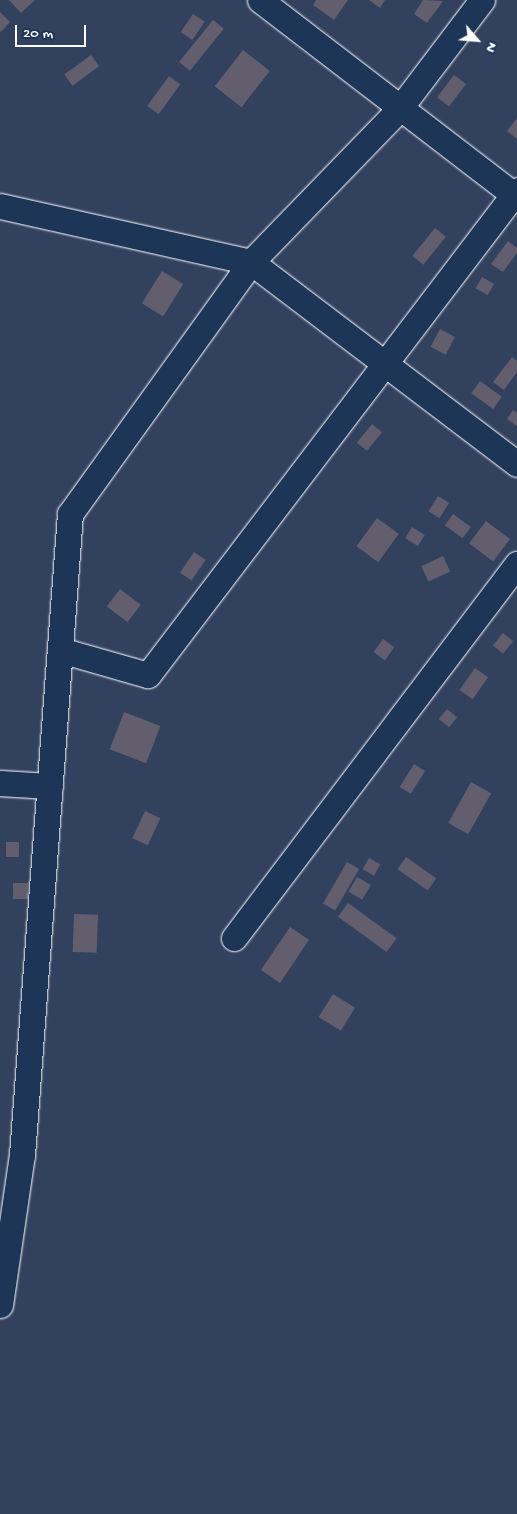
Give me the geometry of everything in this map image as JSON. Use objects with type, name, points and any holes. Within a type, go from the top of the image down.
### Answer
[{"type":"street","points":[[60,650],[148,675],[516,194],[400,108],[260,0]]},
{"type":"street","points":[[0,1305],[22,1155],[70,514],[251,262],[400,108],[482,0]]},
{"type":"street","points":[[0,206],[251,262],[517,464]]},
{"type":"street","points":[[234,938],[517,564]]},
{"type":"street","points":[[0,783],[50,786]]},
{"type":"building","points":[[9,0],[35,0],[21,13]]},
{"type":"building","points":[[316,0],[348,0],[334,20],[313,5]]},
{"type":"building","points":[[369,0],[385,0],[380,8]]},
{"type":"building","points":[[423,0],[443,1],[427,23],[414,14]]},
{"type":"building","points":[[0,12],[10,22],[1,32],[0,31]]},
{"type":"building","points":[[193,14],[205,22],[192,40],[181,32]]},
{"type":"building","points":[[213,20],[224,29],[190,71],[179,62]]},
{"type":"building","points":[[243,50],[270,71],[241,107],[215,86]]},
{"type":"building","points":[[91,55],[99,66],[73,86],[64,74]]},
{"type":"building","points":[[454,75],[466,84],[449,106],[437,97]]},
{"type":"building","points":[[169,76],[180,84],[159,114],[147,106]]},
{"type":"building","points":[[517,118],[517,139],[507,131]]},
{"type":"building","points":[[435,228],[446,237],[423,265],[412,256]]},
{"type":"building","points":[[508,241],[517,248],[517,253],[503,272],[491,264]]},
{"type":"building","points":[[162,271],[183,284],[163,316],[142,303]]},
{"type":"building","points":[[482,277],[494,284],[488,295],[476,288]]},
{"type":"building","points":[[440,329],[455,337],[446,355],[431,347]]},
{"type":"building","points":[[512,357],[517,361],[517,372],[504,390],[493,382]]},
{"type":"building","points":[[480,381],[502,397],[493,409],[471,393]]},
{"type":"building","points":[[513,410],[517,413],[517,426],[507,419]]},
{"type":"building","points":[[372,424],[382,432],[367,451],[357,443]]},
{"type":"building","points":[[438,496],[449,503],[439,518],[428,511]]},
{"type":"building","points":[[453,514],[471,527],[463,538],[445,525]]},
{"type":"building","points":[[377,518],[399,534],[378,562],[356,546]]},
{"type":"building","points":[[486,521],[510,539],[493,561],[469,543]]},
{"type":"building","points":[[412,527],[425,535],[418,546],[405,538]]},
{"type":"building","points":[[194,552],[206,560],[192,581],[180,573]]},
{"type":"building","points":[[443,556],[450,571],[428,582],[421,566]]},
{"type":"building","points":[[120,589],[141,605],[128,622],[107,607]]},
{"type":"building","points":[[503,633],[513,641],[503,654],[493,645]]},
{"type":"building","points":[[383,639],[394,647],[385,660],[374,652]]},
{"type":"building","points":[[475,668],[488,677],[473,699],[460,690]]},
{"type":"building","points":[[447,709],[457,717],[449,727],[439,719]]},
{"type":"building","points":[[124,712],[160,726],[146,763],[110,749]]},
{"type":"building","points":[[414,764],[425,771],[411,794],[400,787]]},
{"type":"building","points":[[471,782],[491,793],[468,834],[448,823]]},
{"type":"building","points":[[145,811],[160,818],[148,845],[132,838]]},
{"type":"building","points":[[6,842],[19,842],[19,857],[6,857]]},
{"type":"building","points":[[406,857],[436,878],[428,891],[397,869]]},
{"type":"building","points":[[369,858],[380,864],[374,876],[363,869]]},
{"type":"building","points":[[347,862],[359,869],[335,911],[323,904]]},
{"type":"building","points":[[357,877],[371,885],[362,900],[348,892]]},
{"type":"building","points":[[13,883],[28,883],[28,899],[13,899]]},
{"type":"building","points":[[348,903],[397,938],[387,952],[338,917]]},
{"type":"building","points":[[74,914],[98,915],[97,953],[73,952]]},
{"type":"building","points":[[290,927],[309,940],[280,983],[261,970]]},
{"type":"building","points":[[333,994],[355,1008],[341,1031],[319,1017]]}]
